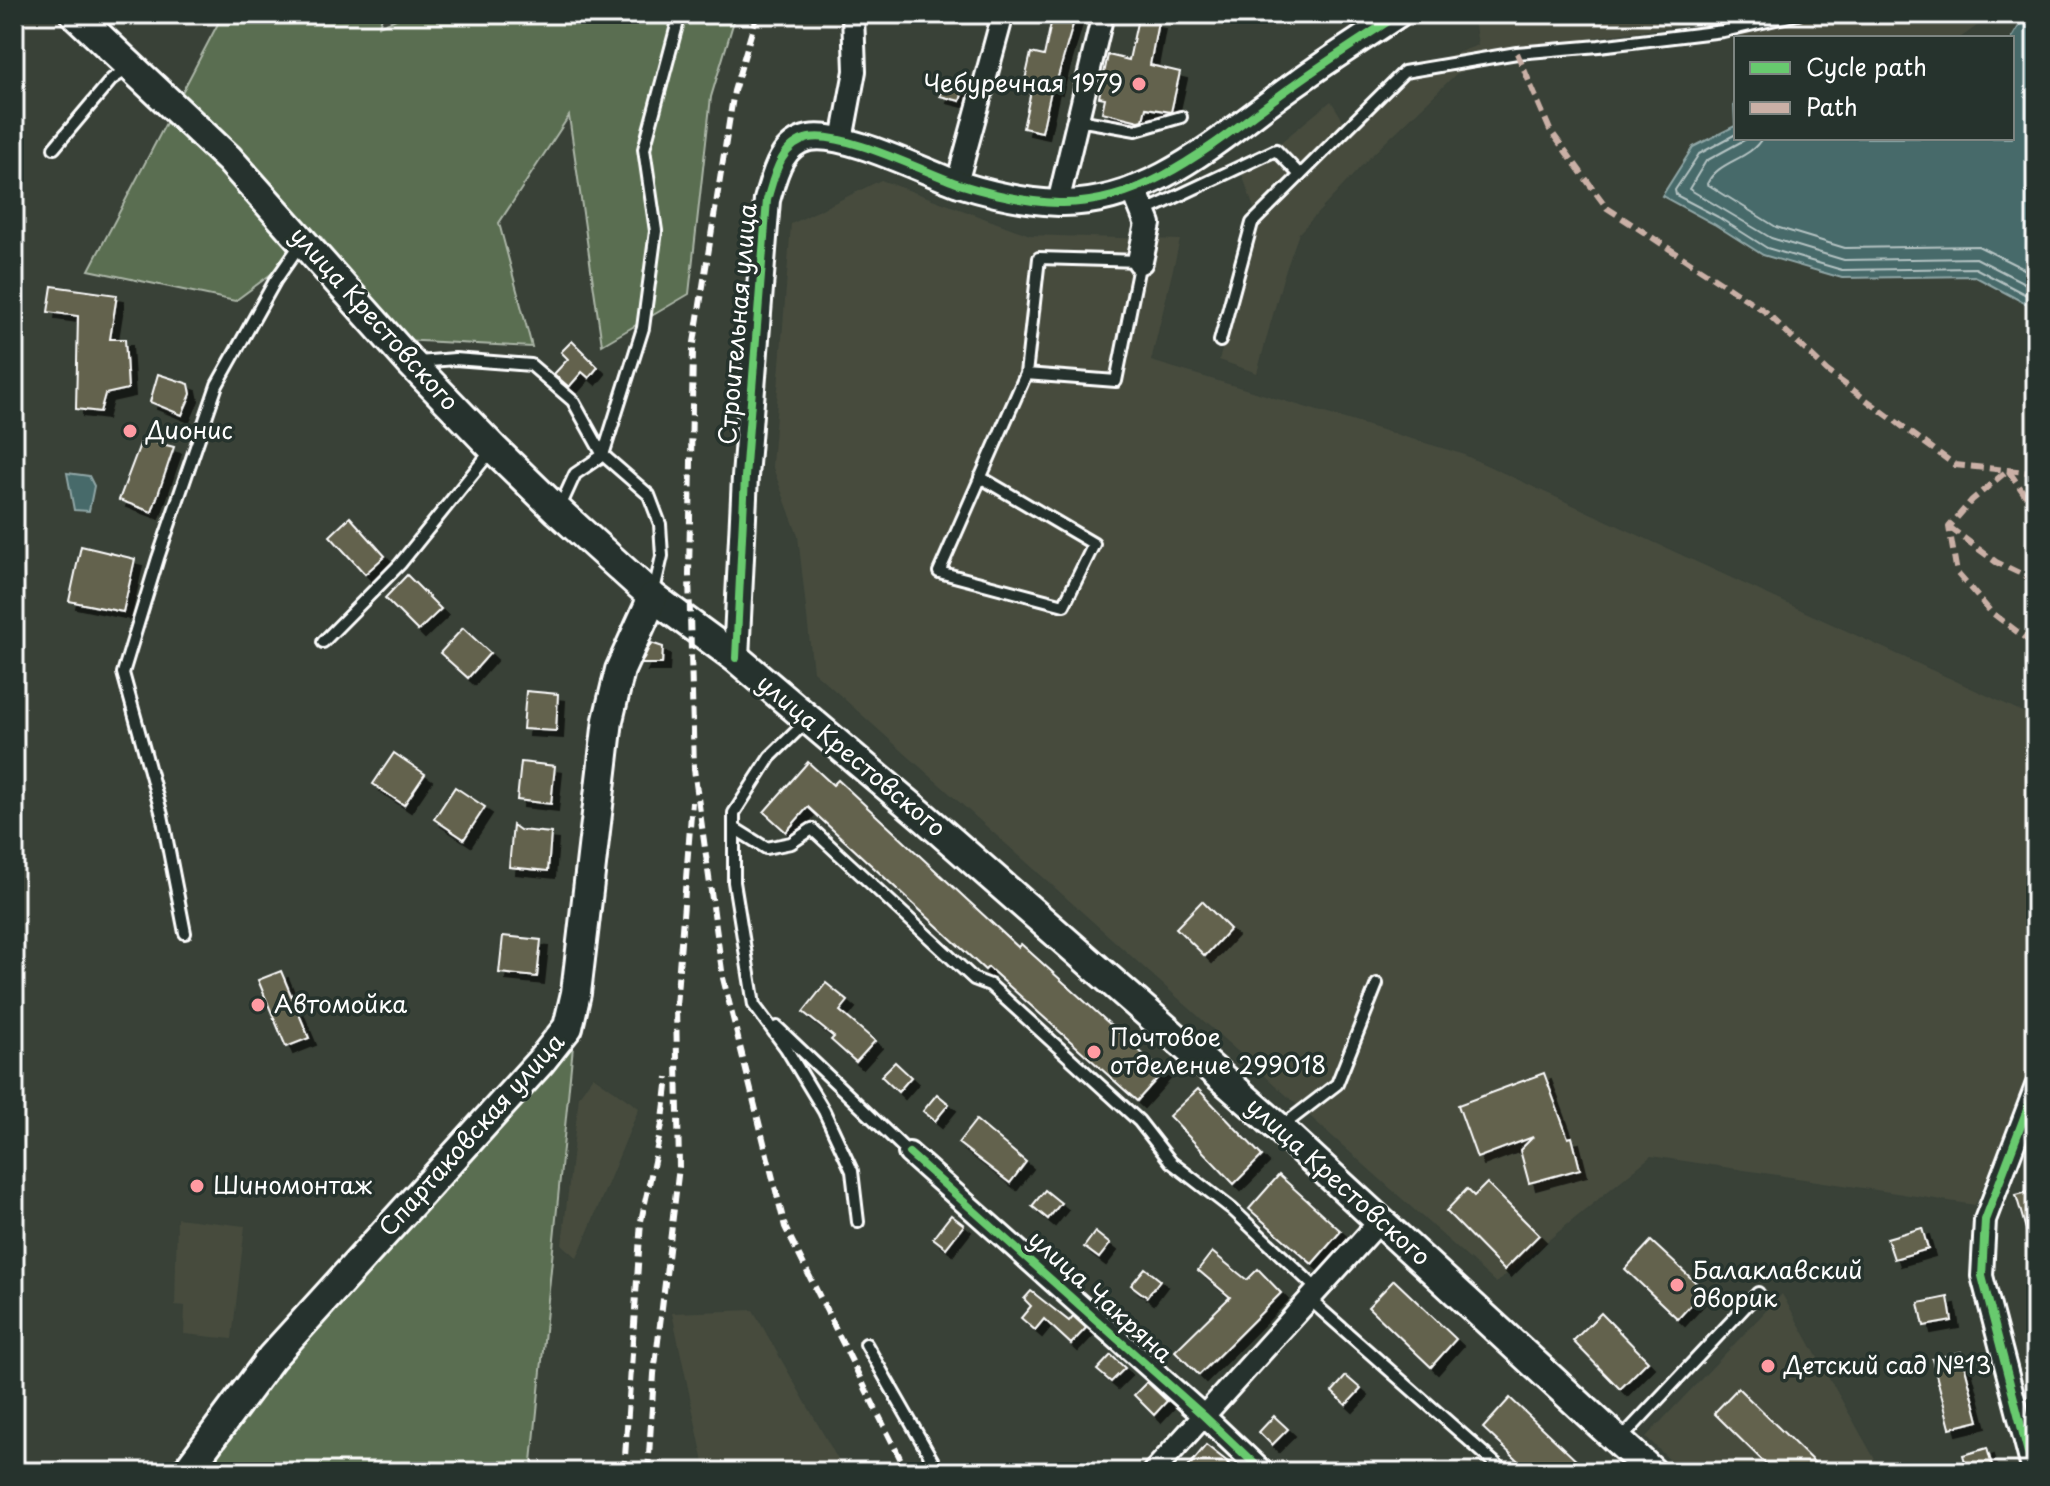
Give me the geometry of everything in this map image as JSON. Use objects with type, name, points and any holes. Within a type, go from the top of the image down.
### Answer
[{"type":"main road","name":"улица Крестовского","points":[[75,14],[229,159],[410,362],[558,511],[653,597],[736,658],[808,719],[1279,1128],[1652,1472]]},
{"type":"main road","name":"Спартаковская улица","points":[[186,1472],[271,1358],[541,1061],[568,1027],[576,993],[608,720],[620,670],[653,597]]},
{"type":"street","points":[[842,140],[855,71],[853,14]]},
{"type":"street","points":[[957,183],[1003,14]]},
{"type":"street","points":[[1058,203],[1103,14]]},
{"type":"street","name":"Строительная улица","points":[[736,658],[745,477],[767,200],[778,164],[792,147],[808,138],[842,140],[995,195],[1058,203],[1112,198],[1139,201],[1297,82],[1399,14]]},
{"type":"street","points":[[1139,201],[1148,224],[1140,261]]},
{"type":"street","points":[[2033,1472],[1982,1276],[1985,1220],[2034,1097]]},
{"type":"street","name":"улица Чакряна","points":[[909,1153],[1263,1472]]},
{"type":"street","points":[[1153,1472],[1381,1220]]},
{"type":"lane","points":[[558,511],[575,474],[603,455],[643,328],[656,231],[644,149],[680,14]]},
{"type":"lane","points":[[1220,341],[1252,223],[1404,72],[1517,53],[1723,31],[1798,14]]},
{"type":"lane","points":[[54,148],[112,79],[131,66]]},
{"type":"lane","points":[[1078,120],[1136,130],[1181,117]]},
{"type":"lane","points":[[1139,201],[1276,150],[1300,175]]},
{"type":"lane","points":[[185,933],[162,815],[123,673],[217,385],[275,281],[302,241]]},
{"type":"lane","points":[[980,477],[1094,544],[1064,605],[939,572],[980,477],[1026,374],[1039,258],[1140,261],[1116,381],[1026,374]]},
{"type":"lane","points":[[410,362],[455,359],[531,365],[573,401],[603,455],[649,495],[663,538],[653,597]]},
{"type":"lane","points":[[323,642],[400,564],[493,448]]},
{"type":"lane","points":[[808,719],[770,757],[734,813],[734,882],[754,1005],[786,1048],[824,1111],[852,1171],[858,1222]]},
{"type":"lane","points":[[734,828],[766,848],[791,843],[812,829],[974,979],[990,985],[1139,1121],[1171,1162],[1232,1209],[1314,1295],[1505,1472]]},
{"type":"lane","points":[[1279,1128],[1337,1084],[1377,984]]},
{"type":"lane","points":[[754,1005],[909,1153]]},
{"type":"lane","points":[[1619,1441],[1758,1293]]},
{"type":"lane","points":[[866,1344],[939,1472]]},
{"type":"shaded area","points":[[1511,14],[1994,14],[1963,36],[1734,36],[1734,47],[1729,19],[1604,36],[1517,53],[1456,74],[1369,158],[1299,233],[1257,373],[1219,360],[1259,223],[1242,174],[1331,101],[1350,131],[1433,62],[1478,45],[1474,19]]},
{"type":"shaded area","points":[[881,180],[1030,235],[1180,240],[1151,361],[1462,454],[2036,718],[2036,1068],[1975,1205],[1651,1156],[1496,1283],[813,671],[798,536],[772,465],[791,224]]},
{"type":"shaded area","points":[[593,1076],[639,1108],[577,1258],[562,1245],[579,1096]]},
{"type":"shaded area","points":[[177,1218],[245,1226],[232,1339],[184,1334],[185,1306],[175,1305]]},
{"type":"shaded area","name":"Детский сад №13","points":[[1782,1294],[1882,1472],[1682,1472],[1646,1437]]},
{"type":"shaded area","points":[[753,1310],[845,1472],[706,1472],[672,1313]]},
{"type":"green space","points":[[223,14],[383,14],[379,26],[408,14],[736,14],[711,97],[689,294],[602,345],[569,116],[499,223],[532,347],[402,340],[321,237],[235,301],[89,270]]},
{"type":"green space","points":[[573,1046],[531,1472],[195,1472],[302,1337]]},
{"type":"water","points":[[2026,14],[2036,14],[2036,309],[1974,276],[1842,278],[1763,255],[1662,196],[1693,147],[1734,126],[1734,140],[2014,140],[2013,36]]},
{"type":"water","points":[[67,473],[89,476],[94,486],[89,511],[74,510]]},
{"type":"building","points":[[1053,14],[1076,14],[1055,87],[1052,86],[1042,132],[1023,128],[1033,82],[1025,80],[1031,53],[1044,56]]},
{"type":"building","name":"Чебуречная 1979","points":[[1138,18],[1158,22],[1150,65],[1180,72],[1171,112],[1146,108],[1143,120],[1139,121],[1102,112],[1105,98],[1099,97],[1108,55],[1129,60]]},
{"type":"building","points":[[945,79],[965,84],[960,101],[940,96]]},
{"type":"building","points":[[52,286],[117,295],[110,339],[125,339],[128,389],[105,394],[100,412],[76,409],[78,316],[48,312]]},
{"type":"building","points":[[572,341],[598,367],[589,378],[582,372],[569,387],[554,374],[568,359],[561,352]]},
{"type":"building","points":[[158,374],[189,384],[191,394],[182,415],[150,402]]},
{"type":"building","points":[[142,439],[174,447],[152,512],[119,500]]},
{"type":"building","points":[[350,517],[385,556],[365,574],[330,536]]},
{"type":"building","points":[[81,546],[135,559],[123,612],[69,601]]},
{"type":"building","points":[[407,575],[441,609],[418,631],[385,598]]},
{"type":"building","points":[[463,628],[490,653],[468,678],[440,653]]},
{"type":"building","points":[[651,643],[663,647],[662,664],[641,664]]},
{"type":"building","points":[[526,691],[558,694],[556,731],[523,729]]},
{"type":"building","points":[[394,753],[425,774],[404,805],[373,784]]},
{"type":"building","points":[[521,762],[555,766],[551,804],[517,800]]},
{"type":"building","points":[[808,762],[833,785],[838,780],[1018,947],[1021,944],[1163,1072],[1137,1101],[988,967],[985,970],[808,807],[786,832],[764,812]]},
{"type":"building","points":[[455,787],[485,807],[464,839],[434,819]]},
{"type":"building","points":[[513,825],[520,830],[551,833],[548,871],[509,867]]},
{"type":"building","points":[[1202,901],[1230,929],[1205,956],[1176,928]]},
{"type":"building","points":[[503,936],[541,940],[537,977],[499,973]]},
{"type":"building","points":[[281,971],[309,1038],[286,1047],[258,980]]},
{"type":"building","points":[[826,983],[848,1001],[840,1011],[875,1041],[856,1062],[831,1040],[834,1037],[803,1012]]},
{"type":"building","points":[[895,1062],[911,1077],[898,1092],[881,1076]]},
{"type":"building","points":[[1544,1073],[1568,1138],[1572,1137],[1580,1169],[1529,1183],[1520,1150],[1533,1137],[1477,1158],[1458,1105]]},
{"type":"building","points":[[1198,1089],[1262,1156],[1234,1184],[1169,1116]]},
{"type":"building","points":[[937,1094],[949,1104],[935,1121],[923,1111]]},
{"type":"building","points":[[976,1120],[1026,1162],[1010,1183],[958,1143]]},
{"type":"building","points":[[1279,1175],[1341,1231],[1312,1264],[1249,1209]]},
{"type":"building","points":[[1487,1183],[1539,1235],[1504,1270],[1446,1211],[1467,1189],[1474,1196]]},
{"type":"building","points":[[1045,1190],[1061,1203],[1048,1219],[1032,1206]]},
{"type":"building","points":[[2036,1190],[2036,1250],[2032,1250],[2016,1195]]},
{"type":"building","points":[[951,1215],[964,1225],[946,1248],[933,1238]]},
{"type":"building","points":[[1922,1228],[1928,1249],[1894,1259],[1887,1238]]},
{"type":"building","points":[[1095,1232],[1110,1244],[1099,1258],[1084,1247]]},
{"type":"building","points":[[1651,1241],[1704,1290],[1678,1319],[1625,1269]]},
{"type":"building","points":[[1212,1252],[1247,1280],[1258,1269],[1281,1293],[1199,1375],[1175,1351],[1230,1297],[1198,1270]]},
{"type":"building","points":[[1145,1268],[1160,1280],[1147,1297],[1131,1285]]},
{"type":"building","points":[[1394,1280],[1456,1339],[1431,1367],[1368,1307]]},
{"type":"building","points":[[1031,1291],[1069,1321],[1073,1316],[1086,1328],[1071,1344],[1044,1319],[1035,1330],[1021,1318],[1031,1306],[1024,1299]]},
{"type":"building","points":[[1948,1297],[1952,1321],[1924,1326],[1919,1303]]},
{"type":"building","points":[[1601,1313],[1648,1361],[1620,1389],[1573,1341]]},
{"type":"building","points":[[1961,1352],[1979,1421],[1950,1428],[1932,1359]]},
{"type":"building","points":[[1111,1355],[1125,1368],[1111,1382],[1097,1370]]},
{"type":"building","points":[[1346,1376],[1361,1389],[1346,1405],[1332,1392]]},
{"type":"building","points":[[1147,1382],[1167,1401],[1154,1415],[1134,1395]]},
{"type":"building","points":[[1738,1388],[1824,1472],[1774,1472],[1714,1413]]},
{"type":"building","points":[[1510,1398],[1580,1464],[1573,1472],[1530,1472],[1483,1428]]},
{"type":"building","points":[[1274,1416],[1288,1429],[1272,1445],[1259,1432]]},
{"type":"building","points":[[1206,1445],[1229,1463],[1222,1472],[1184,1472]]},
{"type":"building","points":[[1987,1448],[1992,1466],[1968,1472],[1963,1455]]},
{"type":"railway","points":[[757,14],[734,91],[693,349],[689,575],[694,769],[723,978],[785,1227],[907,1472]]},
{"type":"railway","points":[[648,1472],[654,1374],[679,1167],[676,1006],[692,802]]},
{"type":"railway","points":[[624,1472],[641,1221],[663,1120],[668,1077]]},
{"type":"marked path","points":[[1517,53],[1550,130],[1607,208],[1766,312],[1827,371],[1955,465],[2036,473]]},
{"type":"marked path","points":[[2036,511],[2008,470],[1972,500],[1949,527],[1957,573],[1991,612],[2036,646]]},
{"type":"marked path","points":[[1949,527],[1996,562],[2036,581]]},
{"type":"cycle path","points":[[736,658],[745,477],[767,200],[780,163],[791,147],[809,138],[842,140],[959,184],[996,194],[1059,203],[1093,200],[1126,192],[1187,162],[1310,73],[1399,14]]},
{"type":"cycle path","points":[[2033,1472],[1982,1276],[1985,1220],[2036,1086]]},
{"type":"cycle path","points":[[909,1153],[1263,1472]]},
{"type":"place","name":"Чебуречная 1979","points":[[1139,84]]},
{"type":"place","name":"Дионис","points":[[130,431]]},
{"type":"place","name":"Автомойка","points":[[258,1005]]},
{"type":"place","name":"Почтовое отделение 299018","points":[[1094,1052]]},
{"type":"place","name":"Шиномонтаж","points":[[197,1186]]},
{"type":"place","name":"Балаклавский дворик","points":[[1677,1285]]},
{"type":"place","name":"Детский сад №13","points":[[1768,1366]]}]
